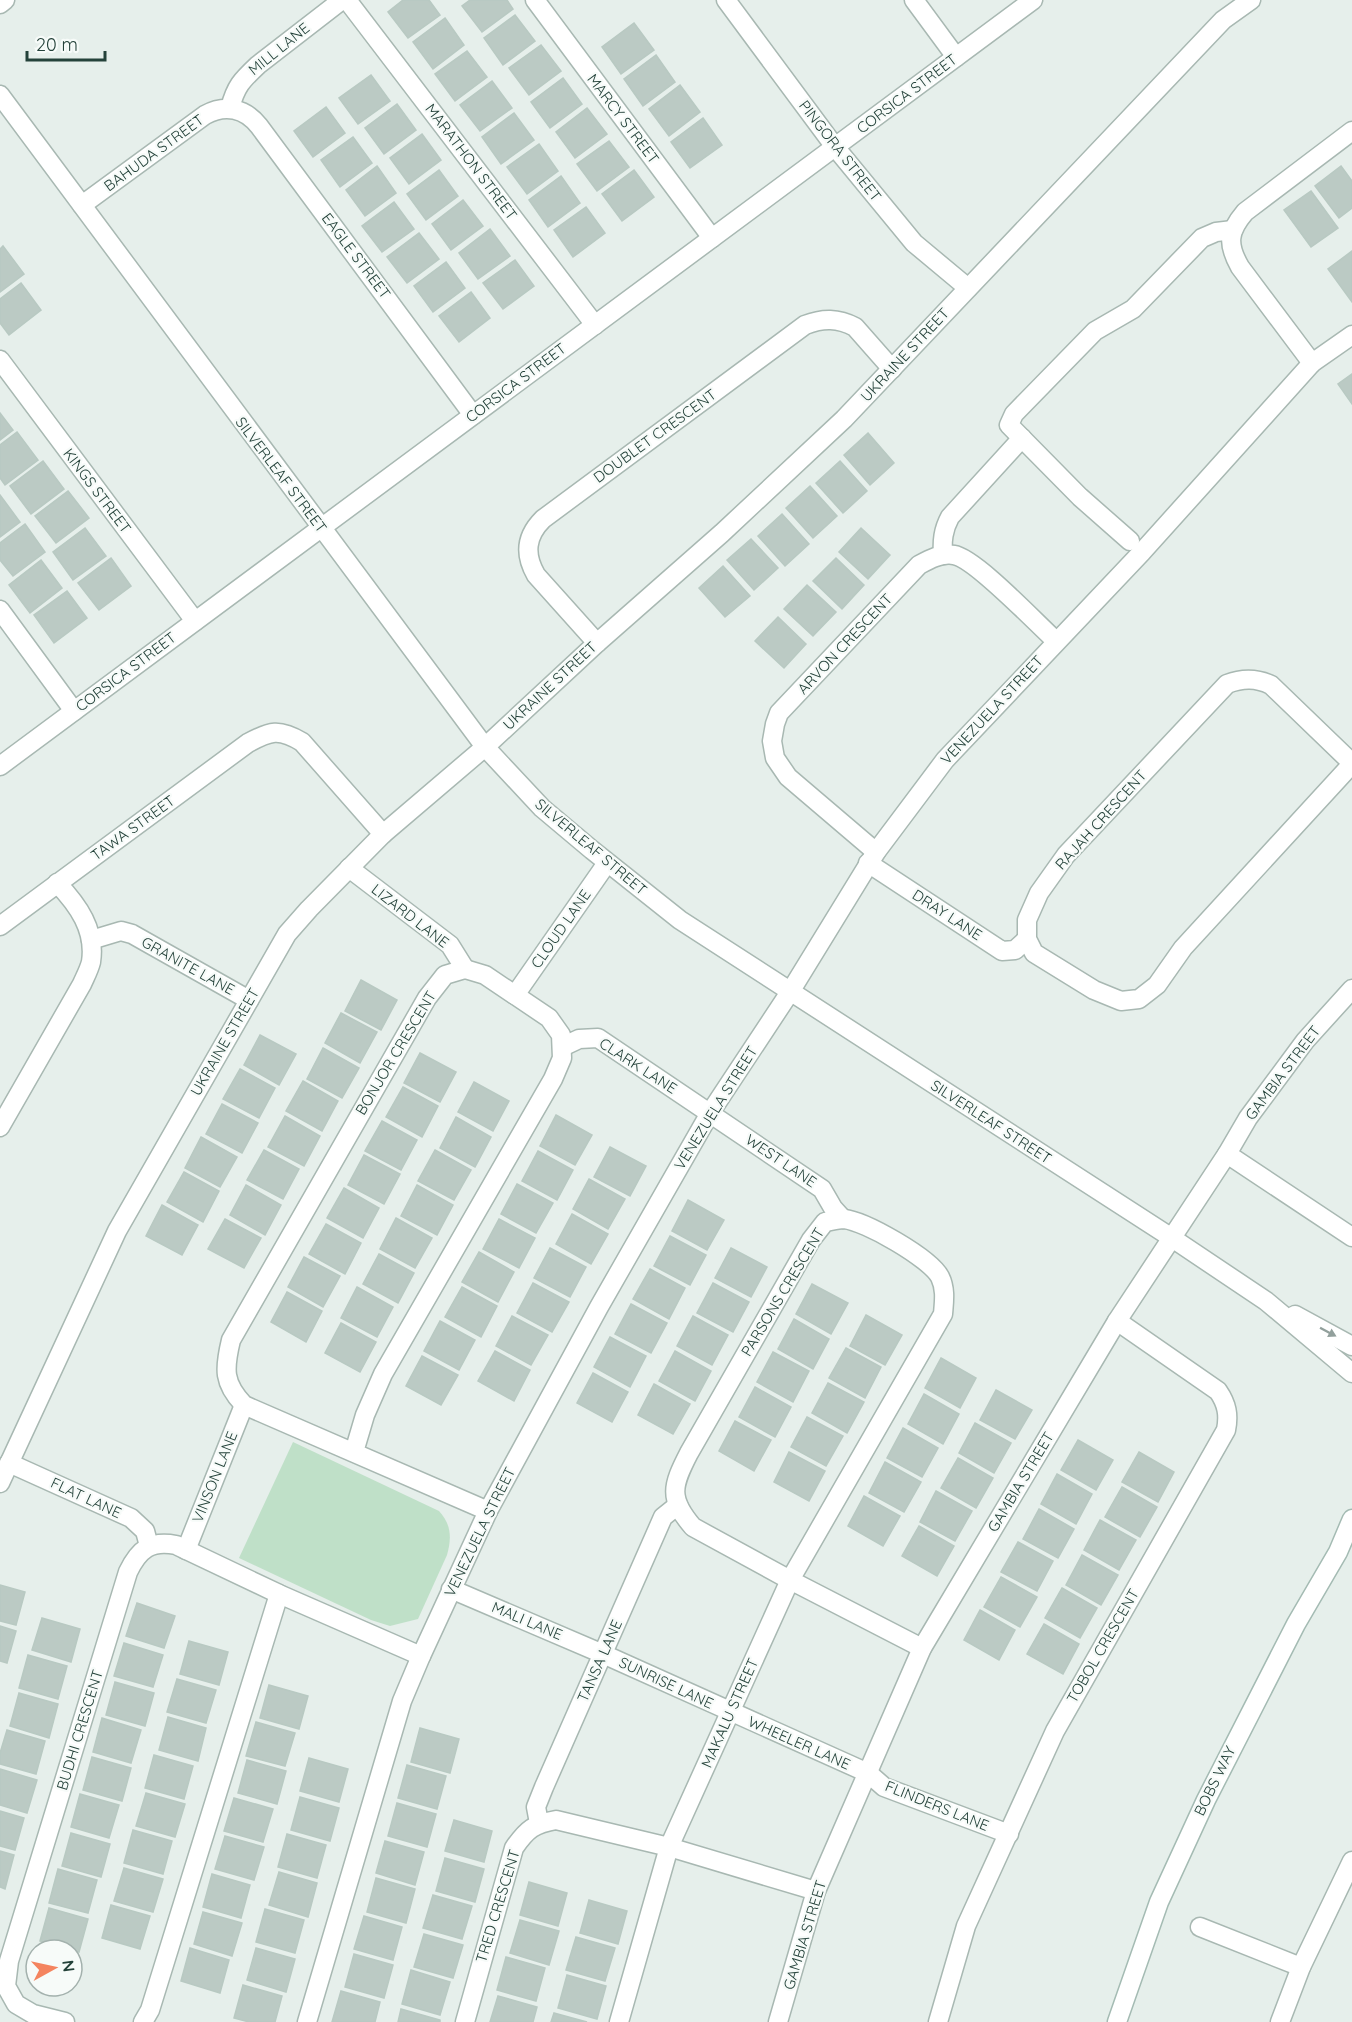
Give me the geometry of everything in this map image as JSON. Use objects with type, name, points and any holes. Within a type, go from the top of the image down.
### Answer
[{"type":"street","points":[[0,4],[5,0]]},
{"type":"street","name":"MILL LANE","points":[[230,108],[236,87],[246,75],[342,0]]},
{"type":"street","name":"MARATHON STREET","points":[[347,0],[595,325]]},
{"type":"street","name":"MARCY STREET","points":[[535,0],[712,238]]},
{"type":"street","name":"PINGORA STREET","points":[[726,0],[835,147],[914,243],[968,288]]},
{"type":"street","points":[[914,0],[956,57]]},
{"type":"street","name":"CORSICA STREET","points":[[0,766],[1033,0]]},
{"type":"street","name":"UKRAINE STREET","points":[[3,1471],[117,1231],[287,934],[383,834],[485,747],[844,419],[1223,20],[1251,0]]},
{"type":"street","name":"SILVERLEAF STREET","points":[[0,95],[485,747],[542,808],[680,920],[1266,1301],[1352,1373]]},
{"type":"street","name":"BAHUDA STREET","points":[[82,205],[205,115],[221,108],[230,108]]},
{"type":"street","name":"EAGLE STREET","points":[[230,108],[247,113],[254,119],[473,415]]},
{"type":"street","points":[[1312,363],[1240,267],[1233,254],[1230,239],[1234,224],[1245,212],[1352,131]]},
{"type":"street","points":[[1130,541],[1080,496],[1009,425],[1014,414],[1095,332],[1133,309],[1202,238],[1216,232],[1233,230]]},
{"type":"street","name":"DOUBLET CRESCENT","points":[[597,643],[536,575],[531,565],[528,544],[531,534],[543,519],[806,325],[828,319],[855,327],[892,369]]},
{"type":"street","name":"VENEZUELA STREET","points":[[307,2022],[402,1701],[421,1656],[488,1511],[599,1306],[710,1113],[790,992],[872,857],[945,759],[1142,552],[1312,363],[1352,334]]},
{"type":"street","name":"KINGS STREET","points":[[0,360],[195,621]]},
{"type":"street","points":[[1022,438],[950,517],[942,540],[943,555],[953,555],[974,564],[1056,641]]},
{"type":"street","name":"ARVON CRESCENT","points":[[872,857],[788,777],[775,758],[772,741],[775,724],[779,713],[919,565],[932,557],[943,555]]},
{"type":"street","points":[[0,610],[74,711]]},
{"type":"street","name":"RAJAH CRESCENT","points":[[1243,680],[1259,680],[1271,685],[1352,763],[1183,948],[1157,985],[1139,999],[1121,1001],[1094,990],[1034,953],[1027,939],[1027,920],[1039,892],[1066,855],[1227,684],[1243,680]]},
{"type":"street","name":"TAWA STREET","points":[[0,926],[248,743],[268,732],[290,735],[302,742],[383,834]]},
{"type":"street","name":"DRAY LANE","points":[[872,857],[1002,951],[1014,950],[1027,939]]},
{"type":"street","name":"CLOUD LANE","points":[[515,995],[607,862]]},
{"type":"street","name":"LIZARD LANE","points":[[349,868],[450,945],[465,969]]},
{"type":"street","points":[[0,1127],[82,984],[91,963],[91,939],[85,920],[75,902],[57,883]]},
{"type":"street","name":"GRANITE LANE","points":[[91,939],[121,931],[132,934],[249,1000]]},
{"type":"street","points":[[354,1452],[365,1415],[383,1374],[553,1079],[562,1058],[561,1035],[549,1018],[485,975],[465,969]]},
{"type":"street","name":"BONJOR CRESCENT","points":[[244,1405],[232,1392],[226,1375],[231,1340],[427,998],[445,975],[465,969]]},
{"type":"street","name":"GAMBIA STREET","points":[[778,2022],[816,1891],[922,1648],[1117,1321],[1227,1154],[1248,1118],[1305,1041],[1352,989]]},
{"type":"street","name":"CLARK LANE","points":[[562,1047],[579,1040],[598,1038],[710,1113]]},
{"type":"street","name":"WEST LANE","points":[[710,1113],[822,1189],[833,1208],[843,1219]]},
{"type":"street","points":[[1227,1154],[1352,1237]]},
{"type":"street","name":"PARSONS CRESCENT","points":[[678,1505],[675,1498],[678,1475],[805,1250],[825,1222],[843,1219],[865,1225],[924,1259],[940,1276],[945,1296],[943,1314],[790,1580]]},
{"type":"street","name":"SILVERLEAF STREET","points":[[1266,1301],[1333,1334],[1352,1346]]},
{"type":"street","name":"TOBOL CRESCENT","points":[[938,2022],[960,1942],[1061,1721],[1226,1430],[1227,1410],[1218,1391],[1117,1321]]},
{"type":"street","points":[[244,1405],[488,1511]]},
{"type":"street","name":"VINSON LANE","points":[[186,1550],[244,1405]]},
{"type":"street","name":"FLAT LANE","points":[[3,1471],[131,1518],[145,1531],[149,1546]]},
{"type":"street","points":[[678,1505],[681,1513],[693,1527],[922,1648]]},
{"type":"street","name":"TANSA LANE","points":[[539,1823],[536,1807],[544,1786],[663,1517],[678,1505]]},
{"type":"street","name":"BOBS WAY","points":[[1117,2022],[1159,1902],[1206,1800],[1291,1634],[1338,1552],[1352,1519]]},
{"type":"street","name":"BOBS WAY","points":[[1338,1552],[1352,1535]]},
{"type":"street","points":[[149,1546],[165,1543],[186,1550],[279,1594],[421,1656]]},
{"type":"street","name":"BUDHI CRESCENT","points":[[65,2022],[33,2014],[5,1998],[9,1961],[128,1572],[135,1556],[149,1546]]},
{"type":"street","name":"MAKALU STREET","points":[[669,1847],[790,1580]]},
{"type":"street","name":"MALI LANE","points":[[451,1589],[603,1654]]},
{"type":"street","points":[[143,2022],[150,2010],[279,1594]]},
{"type":"street","name":"SUNRISE LANE","points":[[603,1654],[730,1712]]},
{"type":"street","name":"WHEELER LANE","points":[[730,1712],[868,1773]]},
{"type":"street","name":"FLINDERS LANE","points":[[868,1773],[884,1787],[1009,1834]]},
{"type":"street","points":[[539,1823],[556,1820],[669,1847],[816,1891]]},
{"type":"street","name":"TRED CRESCENT","points":[[465,2022],[514,1848],[524,1832],[539,1823]]},
{"type":"street","points":[[619,2022],[669,1847]]},
{"type":"street","points":[[1280,2022],[1301,1967],[1352,1861]]},
{"type":"street","points":[[1200,1927],[1301,1967]]},
{"type":"green space","points":[[293,1442],[439,1511],[443,1516],[449,1531],[449,1548],[418,1619],[390,1626],[371,1620],[239,1558]]},
{"type":"building","points":[[403,0],[429,0],[440,15],[408,38],[388,12]]},
{"type":"building","points":[[470,0],[507,0],[513,9],[482,32],[462,6]]},
{"type":"building","points":[[515,15],[535,41],[503,65],[484,38]]},
{"type":"building","points":[[445,18],[464,45],[433,69],[413,42]]},
{"type":"building","points":[[634,23],[654,50],[621,74],[602,47]]},
{"type":"building","points":[[541,45],[561,71],[529,95],[509,68]]},
{"type":"building","points":[[467,51],[487,77],[455,101],[435,74]]},
{"type":"building","points":[[656,55],[675,82],[643,106],[624,79]]},
{"type":"building","points":[[371,75],[390,101],[358,124],[339,98]]},
{"type":"building","points":[[563,78],[582,104],[550,128],[531,102]]},
{"type":"building","points":[[492,81],[512,108],[480,131],[460,105]]},
{"type":"building","points":[[680,85],[700,112],[669,136],[649,109]]},
{"type":"building","points":[[397,104],[416,130],[384,154],[365,128]]},
{"type":"building","points":[[326,107],[345,133],[313,157],[294,131]]},
{"type":"building","points":[[587,108],[607,134],[575,158],[556,132]]},
{"type":"building","points":[[514,113],[534,140],[501,164],[482,137]]},
{"type":"building","points":[[703,118],[722,145],[690,168],[671,142]]},
{"type":"building","points":[[422,134],[441,160],[409,184],[390,158]]},
{"type":"building","points":[[353,137],[372,163],[340,187],[321,160]]},
{"type":"building","points":[[609,141],[629,167],[597,191],[577,164]]},
{"type":"building","points":[[539,144],[558,171],[527,194],[507,167]]},
{"type":"building","points":[[377,166],[396,193],[365,216],[346,190]]},
{"type":"building","points":[[1341,166],[1352,181],[1352,208],[1339,218],[1315,186]]},
{"type":"building","points":[[439,170],[458,196],[426,220],[407,194]]},
{"type":"building","points":[[634,170],[654,197],[622,221],[602,194]]},
{"type":"building","points":[[561,176],[580,203],[548,227],[529,200]]},
{"type":"building","points":[[1311,191],[1338,228],[1311,247],[1284,210]]},
{"type":"building","points":[[463,200],[483,226],[451,250],[432,224]]},
{"type":"building","points":[[394,202],[414,229],[382,252],[362,226]]},
{"type":"building","points":[[586,207],[605,233],[573,257],[554,230]]},
{"type":"building","points":[[490,229],[510,256],[478,279],[459,253]]},
{"type":"building","points":[[419,233],[439,259],[407,283],[387,257]]},
{"type":"building","points":[[3,246],[24,274],[0,292],[0,249]]},
{"type":"building","points":[[1352,251],[1352,302],[1328,269]]},
{"type":"building","points":[[515,260],[534,286],[503,309],[483,283]]},
{"type":"building","points":[[446,262],[465,288],[433,312],[414,286]]},
{"type":"building","points":[[21,283],[41,310],[9,335],[0,323],[0,299]]},
{"type":"building","points":[[471,292],[490,318],[459,342],[439,316]]},
{"type":"building","points":[[1352,374],[1352,404],[1338,384]]},
{"type":"building","points":[[0,413],[13,430],[0,440]]},
{"type":"building","points":[[17,432],[38,460],[5,485],[0,478],[0,445]]},
{"type":"building","points":[[868,433],[894,463],[870,485],[844,455]]},
{"type":"building","points":[[43,461],[64,489],[31,514],[10,486]]},
{"type":"building","points":[[840,461],[867,491],[843,513],[816,483]]},
{"type":"building","points":[[810,486],[837,516],[813,538],[786,508]]},
{"type":"building","points":[[68,491],[89,518],[56,543],[35,516]]},
{"type":"building","points":[[0,495],[20,522],[0,537]]},
{"type":"building","points":[[782,514],[809,544],[785,566],[758,536]]},
{"type":"building","points":[[25,524],[45,552],[13,576],[0,560],[0,543]]},
{"type":"building","points":[[85,528],[106,556],[73,580],[53,552]]},
{"type":"building","points":[[861,528],[890,555],[868,579],[839,552]]},
{"type":"building","points":[[751,539],[778,568],[754,590],[727,560]]},
{"type":"building","points":[[111,558],[131,586],[99,610],[78,583]]},
{"type":"building","points":[[836,558],[864,585],[842,609],[813,581]]},
{"type":"building","points":[[41,560],[62,588],[30,613],[9,585]]},
{"type":"building","points":[[723,566],[750,596],[725,617],[699,588]]},
{"type":"building","points":[[807,585],[836,612],[813,636],[784,609]]},
{"type":"building","points":[[67,591],[87,618],[54,643],[34,615]]},
{"type":"building","points":[[778,617],[806,644],[784,668],[755,641]]},
{"type":"building","points":[[361,980],[397,1000],[381,1030],[345,1011]]},
{"type":"building","points":[[341,1013],[377,1032],[360,1063],[325,1043]]},
{"type":"building","points":[[260,1035],[296,1054],[279,1085],[244,1065]]},
{"type":"building","points":[[323,1048],[359,1068],[342,1098],[307,1079]]},
{"type":"building","points":[[420,1053],[456,1072],[440,1102],[404,1083]]},
{"type":"building","points":[[240,1069],[275,1088],[259,1118],[223,1099]]},
{"type":"building","points":[[303,1081],[338,1101],[322,1131],[286,1111]]},
{"type":"building","points":[[474,1082],[509,1101],[493,1131],[458,1112]]},
{"type":"building","points":[[403,1087],[438,1106],[422,1137],[386,1117]]},
{"type":"building","points":[[222,1104],[258,1123],[242,1153],[206,1134]]},
{"type":"building","points":[[556,1115],[592,1135],[575,1165],[540,1146]]},
{"type":"building","points":[[285,1116],[320,1136],[304,1166],[268,1147]]},
{"type":"building","points":[[456,1117],[491,1137],[475,1167],[440,1148]]},
{"type":"building","points":[[382,1121],[417,1140],[401,1170],[365,1151]]},
{"type":"building","points":[[201,1137],[237,1157],[220,1187],[185,1168]]},
{"type":"building","points":[[610,1147],[646,1166],[630,1196],[594,1177]]},
{"type":"building","points":[[264,1150],[299,1169],[283,1199],[247,1180]]},
{"type":"building","points":[[435,1150],[471,1170],[454,1200],[418,1181]]},
{"type":"building","points":[[538,1151],[573,1170],[557,1200],[522,1181]]},
{"type":"building","points":[[364,1155],[400,1174],[384,1204],[348,1185]]},
{"type":"building","points":[[184,1172],[219,1191],[203,1222],[167,1202]]},
{"type":"building","points":[[589,1179],[625,1199],[608,1229],[573,1209]]},
{"type":"building","points":[[517,1184],[553,1203],[536,1233],[501,1214]]},
{"type":"building","points":[[246,1185],[281,1205],[265,1235],[230,1215]]},
{"type":"building","points":[[417,1185],[453,1205],[437,1235],[401,1216]]},
{"type":"building","points":[[344,1188],[379,1208],[363,1238],[327,1218]]},
{"type":"building","points":[[688,1200],[724,1220],[707,1250],[672,1231]]},
{"type":"building","points":[[162,1205],[198,1225],[182,1255],[146,1236]]},
{"type":"building","points":[[572,1214],[608,1234],[591,1264],[556,1244]]},
{"type":"building","points":[[396,1218],[432,1238],[415,1268],[380,1249]]},
{"type":"building","points":[[225,1219],[261,1238],[244,1268],[208,1249]]},
{"type":"building","points":[[499,1219],[535,1238],[519,1268],[483,1249]]},
{"type":"building","points":[[326,1224],[361,1243],[345,1274],[309,1254]]},
{"type":"building","points":[[670,1236],[706,1255],[690,1285],[654,1266]]},
{"type":"building","points":[[550,1248],[586,1267],[570,1297],[534,1278]]},
{"type":"building","points":[[731,1248],[767,1267],[751,1297],[715,1278]]},
{"type":"building","points":[[479,1252],[514,1272],[498,1302],[462,1282]]},
{"type":"building","points":[[379,1254],[414,1273],[398,1303],[363,1284]]},
{"type":"building","points":[[304,1257],[340,1276],[323,1307],[288,1287]]},
{"type":"building","points":[[650,1269],[685,1288],[669,1319],[633,1299]]},
{"type":"building","points":[[533,1283],[569,1302],[552,1332],[517,1313]]},
{"type":"building","points":[[713,1283],[749,1302],[733,1332],[697,1313]]},
{"type":"building","points":[[812,1284],[848,1303],[831,1334],[796,1314]]},
{"type":"building","points":[[357,1287],[393,1307],[377,1337],[341,1318]]},
{"type":"building","points":[[462,1287],[497,1306],[481,1337],[445,1317]]},
{"type":"building","points":[[287,1292],[322,1311],[306,1342],[271,1322]]},
{"type":"building","points":[[631,1304],[667,1323],[651,1353],[615,1334]]},
{"type":"building","points":[[866,1315],[902,1335],[885,1365],[850,1346]]},
{"type":"building","points":[[512,1316],[548,1335],[531,1365],[496,1346]]},
{"type":"building","points":[[693,1316],[728,1335],[712,1365],[677,1346]]},
{"type":"building","points":[[794,1319],[829,1339],[813,1369],[778,1349]]},
{"type":"building","points":[[440,1321],[475,1340],[459,1370],[424,1351]]},
{"type":"building","points":[[341,1323],[376,1342],[360,1372],[325,1353]]},
{"type":"building","points":[[610,1337],[646,1356],[630,1387],[594,1367]]},
{"type":"building","points":[[846,1348],[881,1367],[865,1398],[829,1378]]},
{"type":"building","points":[[495,1351],[530,1370],[514,1401],[478,1381]]},
{"type":"building","points":[[675,1351],[711,1371],[695,1401],[659,1381]]},
{"type":"building","points":[[773,1352],[809,1371],[793,1402],[757,1382]]},
{"type":"building","points":[[422,1356],[458,1375],[441,1405],[406,1386]]},
{"type":"building","points":[[941,1358],[976,1378],[960,1408],[925,1388]]},
{"type":"building","points":[[593,1373],[628,1392],[612,1422],[577,1403]]},
{"type":"building","points":[[828,1383],[864,1402],[847,1433],[812,1413]]},
{"type":"building","points":[[654,1384],[690,1404],[673,1434],[638,1415]]},
{"type":"building","points":[[755,1387],[791,1407],[775,1437],[739,1417]]},
{"type":"building","points":[[996,1390],[1032,1410],[1015,1439],[980,1420]]},
{"type":"building","points":[[924,1394],[959,1414],[943,1444],[908,1424]]},
{"type":"building","points":[[807,1417],[843,1436],[826,1466],[791,1447]]},
{"type":"building","points":[[735,1421],[771,1440],[754,1471],[719,1451]]},
{"type":"building","points":[[975,1423],[1011,1443],[994,1473],[959,1453]]},
{"type":"building","points":[[903,1428],[938,1448],[922,1477],[887,1458]]},
{"type":"building","points":[[1078,1440],[1113,1460],[1096,1490],[1061,1470]]},
{"type":"building","points":[[789,1452],[825,1471],[809,1501],[774,1482]]},
{"type":"building","points":[[1139,1452],[1174,1472],[1158,1502],[1122,1482]]},
{"type":"building","points":[[958,1458],[993,1478],[976,1508],[941,1488]]},
{"type":"building","points":[[885,1462],[921,1482],[904,1512],[869,1493]]},
{"type":"building","points":[[1057,1474],[1092,1494],[1076,1524],[1041,1504]]},
{"type":"building","points":[[1122,1487],[1157,1507],[1140,1537],[1105,1517]]},
{"type":"building","points":[[936,1491],[972,1511],[955,1541],[920,1522]]},
{"type":"building","points":[[864,1496],[900,1516],[883,1546],[848,1526]]},
{"type":"building","points":[[1039,1509],[1074,1529],[1058,1558],[1023,1539]]},
{"type":"building","points":[[1100,1520],[1136,1540],[1119,1570],[1084,1550]]},
{"type":"building","points":[[919,1526],[954,1546],[937,1576],[902,1556]]},
{"type":"building","points":[[1018,1542],[1053,1561],[1037,1591],[1001,1572]]},
{"type":"building","points":[[1082,1555],[1118,1575],[1101,1605],[1066,1585]]},
{"type":"building","points":[[1001,1577],[1037,1597],[1020,1627],[984,1607]]},
{"type":"building","points":[[0,1585],[25,1592],[16,1625],[0,1621]]},
{"type":"building","points":[[1062,1588],[1097,1608],[1080,1638],[1045,1618]]},
{"type":"building","points":[[137,1603],[175,1616],[164,1648],[126,1636]]},
{"type":"building","points":[[980,1610],[1015,1630],[999,1660],[964,1640]]},
{"type":"building","points":[[42,1618],[80,1629],[71,1662],[32,1650]]},
{"type":"building","points":[[1044,1624],[1079,1644],[1063,1674],[1027,1654]]},
{"type":"building","points":[[0,1626],[16,1631],[7,1663],[0,1661]]},
{"type":"building","points":[[189,1641],[228,1652],[219,1685],[180,1674]]},
{"type":"building","points":[[124,1643],[163,1655],[153,1687],[114,1676]]},
{"type":"building","points":[[28,1655],[67,1666],[58,1699],[19,1688]]},
{"type":"building","points":[[177,1679],[216,1690],[206,1723],[167,1712]]},
{"type":"building","points":[[115,1682],[154,1693],[145,1726],[106,1715]]},
{"type":"building","points":[[269,1685],[308,1696],[299,1729],[260,1718]]},
{"type":"building","points":[[19,1693],[58,1704],[49,1738],[10,1726]]},
{"type":"building","points":[[168,1717],[206,1728],[198,1761],[159,1750]]},
{"type":"building","points":[[102,1718],[141,1730],[131,1763],[93,1752]]},
{"type":"building","points":[[256,1722],[295,1733],[285,1766],[246,1756]]},
{"type":"building","points":[[420,1728],[459,1739],[450,1773],[411,1762]]},
{"type":"building","points":[[7,1730],[45,1741],[36,1774],[0,1764],[0,1753]]},
{"type":"building","points":[[154,1755],[193,1766],[184,1799],[145,1788]]},
{"type":"building","points":[[92,1757],[131,1768],[122,1801],[83,1790]]},
{"type":"building","points":[[309,1758],[348,1769],[339,1802],[300,1791]]},
{"type":"building","points":[[247,1760],[286,1771],[277,1804],[238,1793]]},
{"type":"building","points":[[407,1765],[446,1776],[437,1809],[398,1798]]},
{"type":"building","points":[[0,1769],[37,1780],[27,1813],[0,1805]]},
{"type":"building","points":[[146,1793],[185,1804],[175,1837],[136,1826]]},
{"type":"building","points":[[80,1794],[119,1805],[109,1838],[71,1827]]},
{"type":"building","points":[[300,1797],[339,1808],[330,1841],[291,1830]]},
{"type":"building","points":[[234,1798],[273,1809],[263,1842],[224,1831]]},
{"type":"building","points":[[397,1803],[436,1814],[427,1847],[388,1836]]},
{"type":"building","points":[[0,1811],[24,1818],[15,1850],[0,1846]]},
{"type":"building","points":[[454,1820],[492,1831],[484,1862],[445,1851]]},
{"type":"building","points":[[133,1830],[172,1841],[163,1874],[124,1863]]},
{"type":"building","points":[[71,1833],[110,1844],[101,1877],[62,1866]]},
{"type":"building","points":[[287,1834],[326,1845],[317,1878],[278,1867]]},
{"type":"building","points":[[225,1836],[264,1847],[254,1880],[215,1869]]},
{"type":"building","points":[[385,1841],[424,1852],[415,1885],[376,1873]]},
{"type":"building","points":[[0,1851],[14,1855],[5,1889],[0,1887]]},
{"type":"building","points":[[445,1858],[484,1869],[475,1902],[436,1891]]},
{"type":"building","points":[[124,1868],[163,1879],[153,1912],[114,1901]]},
{"type":"building","points":[[58,1869],[97,1880],[88,1913],[49,1903]]},
{"type":"building","points":[[279,1872],[317,1883],[308,1917],[269,1905]]},
{"type":"building","points":[[212,1874],[250,1885],[241,1918],[203,1907]]},
{"type":"building","points":[[376,1878],[415,1889],[406,1923],[367,1912]]},
{"type":"building","points":[[529,1882],[567,1893],[558,1926],[520,1915]]},
{"type":"building","points":[[433,1895],[472,1906],[462,1939],[423,1928]]},
{"type":"building","points":[[589,1900],[627,1911],[618,1944],[580,1933]]},
{"type":"building","points":[[111,1905],[150,1916],[140,1949],[102,1938]]},
{"type":"building","points":[[49,1908],[88,1919],[83,1938],[41,1938]]},
{"type":"building","points":[[265,1909],[304,1920],[295,1953],[256,1942]]},
{"type":"building","points":[[203,1912],[242,1923],[232,1956],[194,1944]]},
{"type":"building","points":[[364,1916],[402,1927],[393,1960],[354,1949]]},
{"type":"building","points":[[520,1920],[559,1931],[549,1965],[510,1953]]},
{"type":"building","points":[[424,1934],[463,1945],[453,1978],[414,1967]]},
{"type":"building","points":[[576,1937],[615,1948],[605,1981],[566,1970]]},
{"type":"building","points":[[190,1948],[229,1960],[220,1993],[181,1981]]},
{"type":"building","points":[[256,1948],[295,1959],[286,1992],[247,1980]]},
{"type":"building","points":[[354,1954],[393,1965],[384,1998],[345,1987]]},
{"type":"building","points":[[506,1957],[545,1968],[536,2001],[497,1990]]},
{"type":"building","points":[[411,1970],[450,1982],[440,2015],[402,2004]]},
{"type":"building","points":[[567,1975],[606,1986],[597,2019],[558,2008]]},
{"type":"building","points":[[243,1985],[282,1996],[275,2022],[249,2022],[234,2018]]},
{"type":"building","points":[[341,1991],[380,2002],[375,2022],[332,2022]]},
{"type":"building","points":[[498,1996],[537,2007],[533,2022],[490,2022]]},
{"type":"building","points":[[401,2009],[440,2020],[440,2022],[398,2022]]},
{"type":"building","points":[[554,2013],[587,2022],[551,2022]]}]
